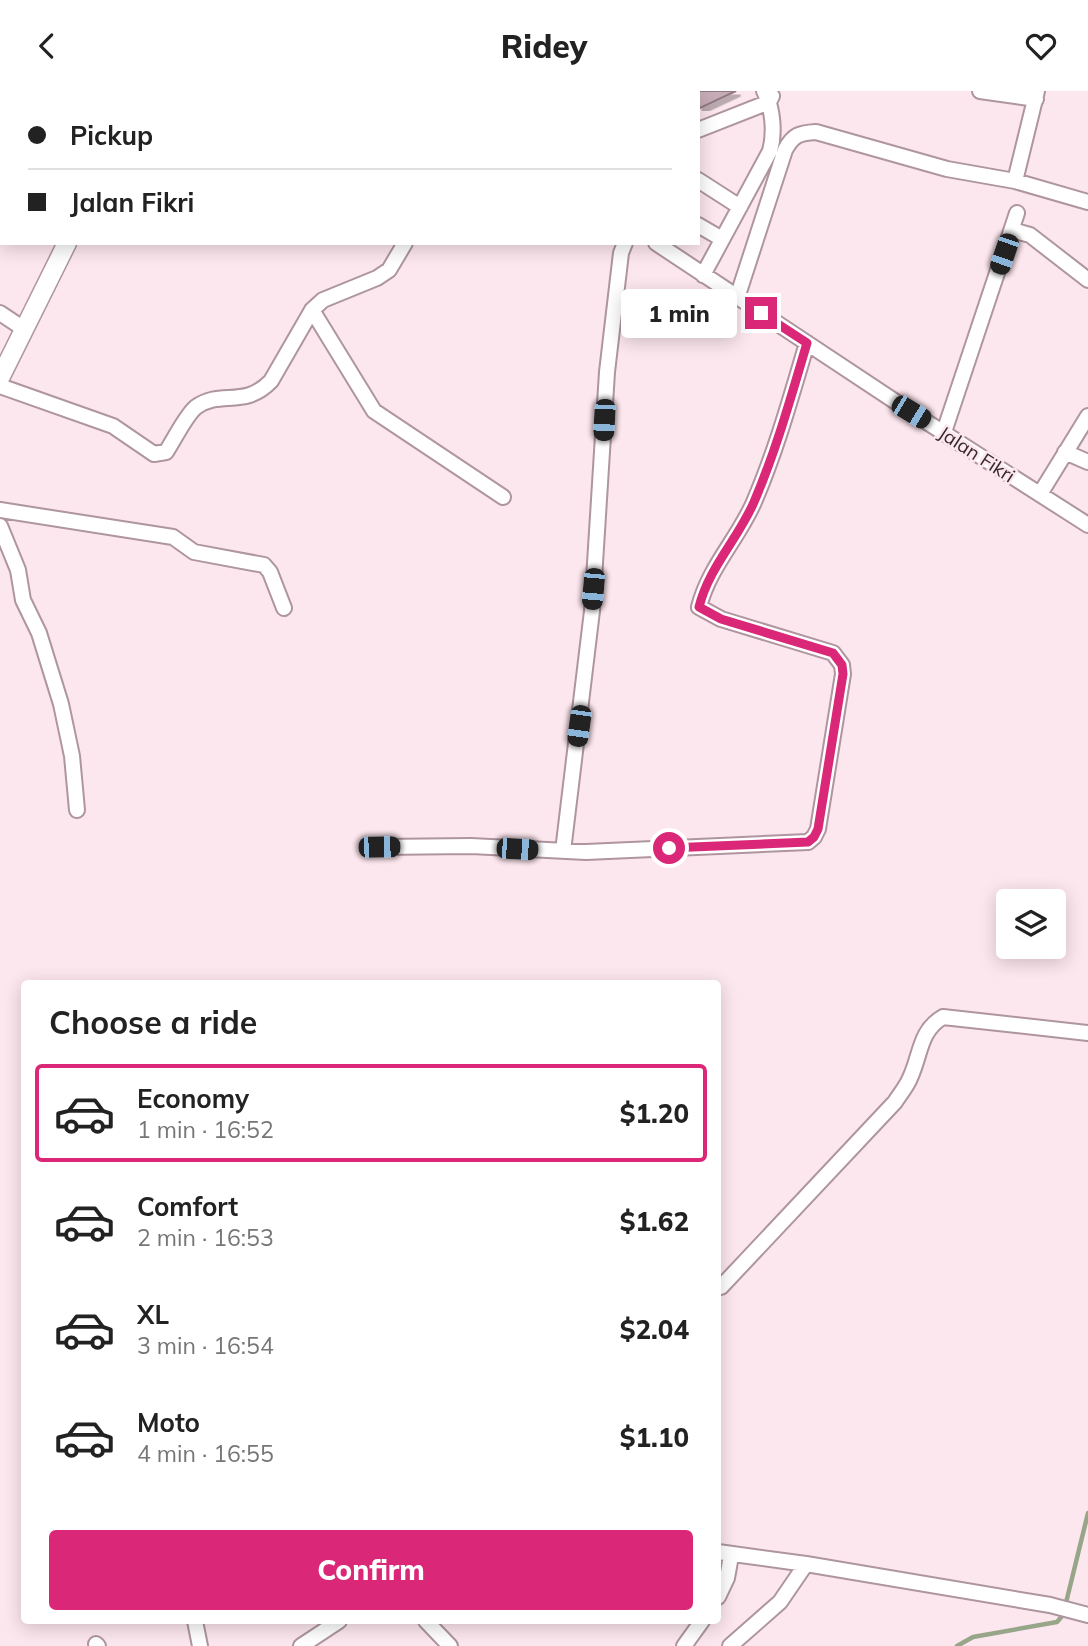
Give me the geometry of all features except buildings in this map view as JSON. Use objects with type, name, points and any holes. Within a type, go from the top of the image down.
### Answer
[{"type":"main road","points":[[0,378],[66,245]]},
{"type":"street","points":[[980,91],[1037,95],[1015,181]]},
{"type":"street","points":[[700,129],[769,95],[773,141],[770,151],[703,275]]},
{"type":"street","points":[[737,298],[785,150],[791,139],[800,133],[816,132],[947,169],[1015,181],[1088,201]]},
{"type":"street","points":[[700,181],[740,207]]},
{"type":"street","points":[[944,432],[1017,213]]},
{"type":"street","points":[[700,226],[722,239]]},
{"type":"street","points":[[1012,230],[1030,235],[1088,281]]},
{"type":"street","points":[[0,386],[113,426],[154,454],[166,452],[195,408],[211,400],[252,396],[262,390],[271,381],[312,310],[323,300],[377,278],[388,270],[404,245]]},
{"type":"street","points":[[563,851],[592,611],[607,372],[624,245]]},
{"type":"street","name":"Jalan Fikri","points":[[659,245],[1088,525]]},
{"type":"street","points":[[312,310],[374,411],[503,497]]},
{"type":"street","points":[[0,313],[24,329]]},
{"type":"street","points":[[379,847],[471,846],[563,851],[808,842],[814,837],[818,829],[843,674],[842,665],[833,653],[721,619],[699,607],[708,580],[754,502],[782,427],[807,343]]},
{"type":"street","points":[[1040,494],[1088,416]]},
{"type":"street","points":[[1065,452],[1088,462]]},
{"type":"street","points":[[0,510],[173,537],[194,552],[264,565],[270,572],[284,608]]},
{"type":"street","points":[[0,526],[18,570],[23,600],[39,633],[61,704],[72,756],[77,810]]},
{"type":"street","points":[[721,1287],[895,1102],[910,1079],[920,1042],[933,1023],[943,1017],[1088,1033]]},
{"type":"street","points":[[721,1591],[727,1578],[724,1554],[806,1564],[1082,1612]]},
{"type":"street","points":[[730,1646],[780,1602],[806,1564]]},
{"type":"street","points":[[196,1624],[200,1646]]},
{"type":"street","points":[[301,1646],[334,1624]]},
{"type":"street","points":[[429,1624],[450,1646]]},
{"type":"street","points":[[684,1646],[700,1624]]},
{"type":"waterway","points":[[957,1646],[973,1637],[1057,1622],[1063,1615],[1088,1513]]},
{"type":"route","points":[[669,848],[808,842],[818,829],[843,674],[839,659],[833,653],[721,619],[699,607],[708,580],[754,502],[782,427],[807,343],[761,313]]}]
